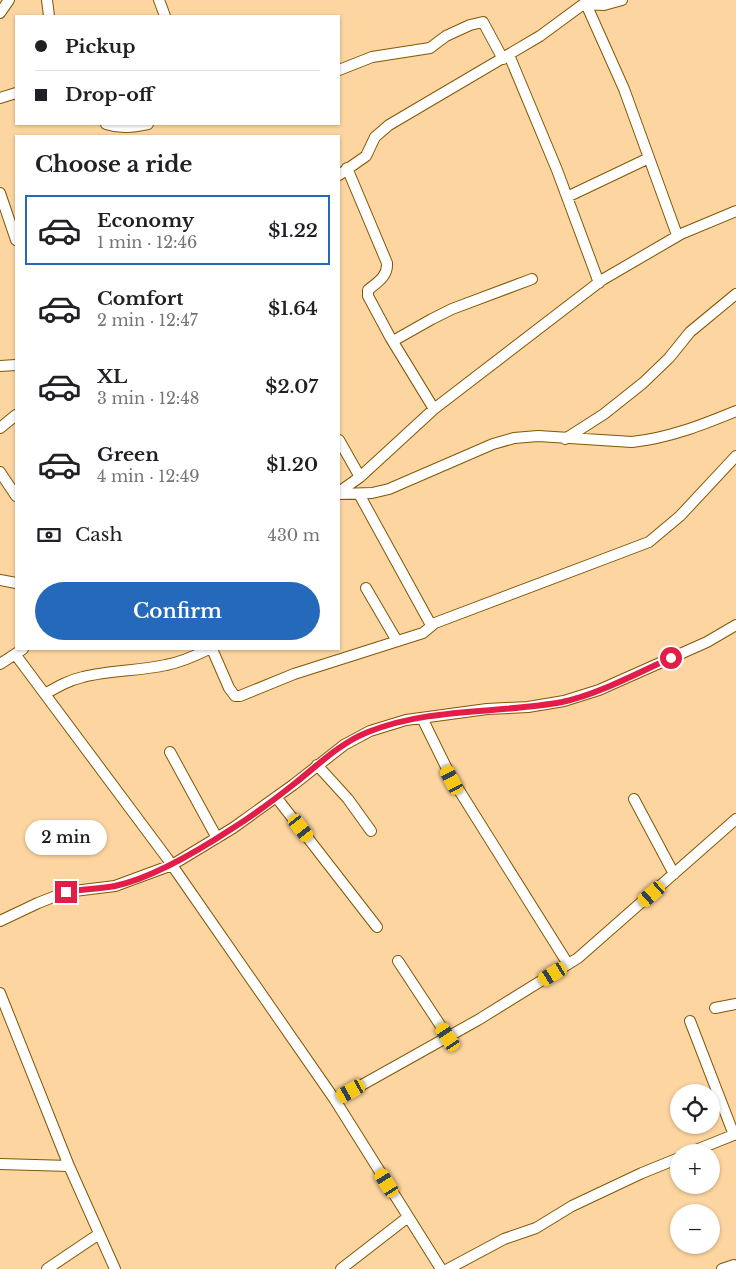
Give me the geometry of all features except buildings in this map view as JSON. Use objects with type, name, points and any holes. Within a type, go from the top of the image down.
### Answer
[{"type":"street","points":[[0,13],[9,0]]},
{"type":"street","points":[[47,0],[49,15]]},
{"type":"street","points":[[159,0],[165,15]]},
{"type":"street","points":[[434,410],[367,293],[385,275],[388,270],[387,263],[343,172],[366,156],[375,138],[389,126],[540,36],[583,3],[604,5],[622,0]]},
{"type":"street","points":[[583,3],[624,89],[677,235]]},
{"type":"street","points":[[340,70],[372,57],[430,48],[446,36],[470,25],[483,22],[506,57],[567,197],[599,283]]},
{"type":"street","points":[[0,98],[15,93]]},
{"type":"street","points":[[114,129],[142,125]]},
{"type":"street","points":[[567,197],[649,158]]},
{"type":"street","points":[[0,193],[15,237]]},
{"type":"street","points":[[340,492],[360,477],[434,410],[599,283],[677,235],[736,211]]},
{"type":"street","points":[[393,341],[452,309],[532,278]]},
{"type":"street","points":[[564,439],[604,414],[643,383],[669,358],[690,332],[736,294]]},
{"type":"street","points":[[0,366],[15,365]]},
{"type":"street","points":[[340,493],[359,494],[389,488],[493,444],[514,438],[538,436],[564,439],[642,441],[690,430],[736,411]]},
{"type":"street","points":[[0,428],[15,417]]},
{"type":"street","points":[[340,442],[360,477]]},
{"type":"street","points":[[211,650],[229,688],[235,696],[240,696],[294,674],[423,633],[432,626],[649,542],[680,516],[736,456]]},
{"type":"street","points":[[0,472],[15,494]]},
{"type":"street","points":[[359,494],[432,626]]},
{"type":"street","points":[[0,580],[15,583]]},
{"type":"street","points":[[366,588],[397,641]]},
{"type":"street","points":[[0,921],[66,892],[115,886],[172,865],[233,828],[351,740],[370,731],[406,720],[487,709],[544,705],[584,695],[706,642],[736,625]]},
{"type":"street","points":[[45,694],[65,683],[82,677],[164,666],[209,650]]},
{"type":"street","points":[[0,664],[19,651],[45,694],[172,865],[335,1100],[441,1269]]},
{"type":"street","points":[[422,718],[452,780],[568,964]]},
{"type":"street","points":[[170,752],[217,838]]},
{"type":"street","points":[[317,765],[348,799],[371,831]]},
{"type":"street","points":[[276,797],[377,927]]},
{"type":"street","points":[[634,799],[674,874]]},
{"type":"street","points":[[335,1100],[448,1037],[578,958],[736,819]]},
{"type":"street","points":[[398,961],[448,1037]]},
{"type":"street","points":[[0,993],[69,1166],[115,1269]]},
{"type":"street","points":[[716,1008],[736,1004]]},
{"type":"street","points":[[690,1021],[735,1135],[712,1144]]},
{"type":"street","points":[[448,1269],[504,1239],[536,1228],[572,1206],[670,1162]]},
{"type":"street","points":[[0,1164],[69,1166]]},
{"type":"street","points":[[341,1269],[408,1217]]},
{"type":"street","points":[[47,1269],[99,1234]]},
{"type":"street","points":[[722,1269],[735,1266]]},
{"type":"route","points":[[66,892],[115,886],[172,865],[233,828],[351,740],[370,731],[406,720],[487,709],[528,707],[564,701],[599,690],[671,658]]}]
